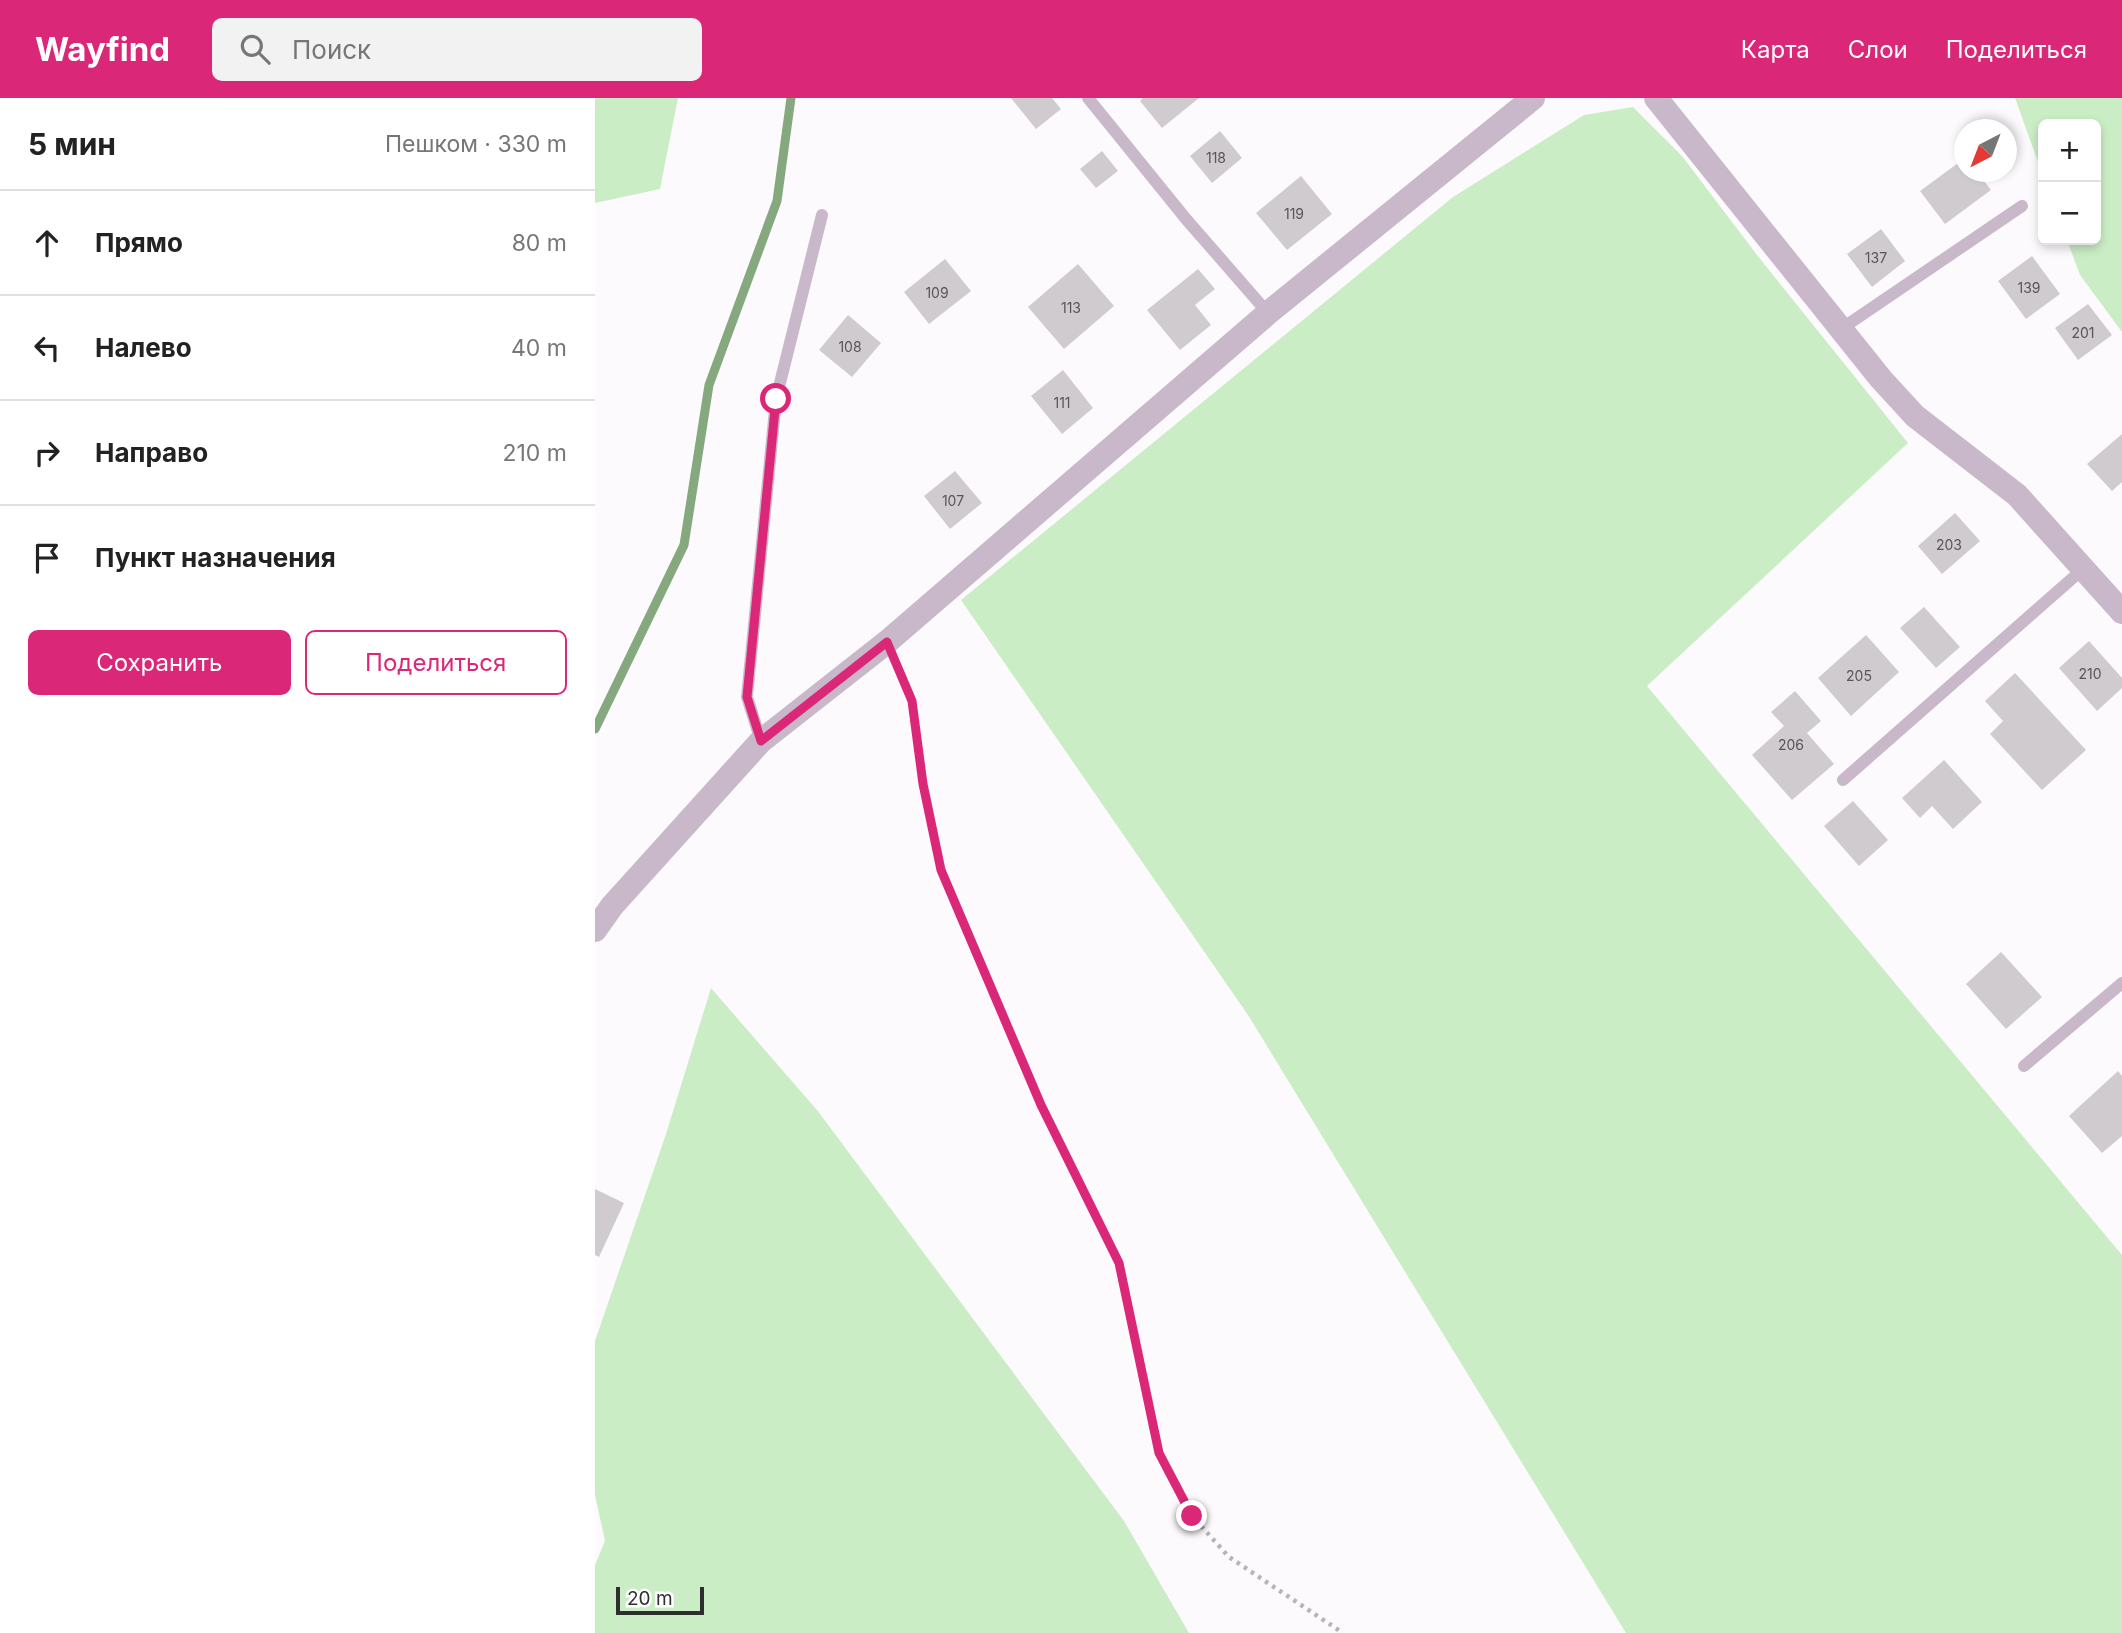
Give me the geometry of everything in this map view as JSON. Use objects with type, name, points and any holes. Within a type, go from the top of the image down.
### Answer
[{"type":"street","points":[[595,930],[612,906],[761,741],[887,642],[1268,313],[1533,98]]},
{"type":"street","points":[[1656,98],[1881,379],[1915,416],[2017,495],[2122,612]]},
{"type":"lane","points":[[1088,98],[1186,219],[1268,313]]},
{"type":"lane","points":[[1841,329],[2022,206]]},
{"type":"lane","points":[[761,741],[747,697],[776,399],[822,215]]},
{"type":"lane","points":[[1843,780],[2083,569]]},
{"type":"lane","points":[[2024,1066],[2122,983]]},
{"type":"path","points":[[887,642],[912,701],[923,784],[941,870],[1041,1105],[1119,1263],[1159,1453],[1192,1516],[1229,1557],[1343,1633]]},
{"type":"green space","points":[[595,98],[678,98],[660,189],[595,203]]},
{"type":"green space","points":[[2015,98],[2122,98],[2122,332],[2080,275],[2069,245],[2101,245],[2101,119],[2038,119],[2038,162]]},
{"type":"green space","points":[[1633,107],[1682,156],[1757,255],[1908,443],[1647,686],[2122,1255],[2122,1633],[1626,1633],[1248,1015],[961,600],[1453,197],[1584,115]]},
{"type":"green space","points":[[711,988],[817,1110],[1124,1521],[1189,1633],[595,1633],[595,1565],[605,1541],[595,1495],[595,1341],[666,1134]]},
{"type":"building","points":[[1011,98],[1052,98],[1061,109],[1036,129]]},
{"type":"building","points":[[1143,98],[1199,98],[1162,128],[1140,101]]},
{"type":"building","points":[[1220,131],[1242,158],[1212,183],[1190,156]]},
{"type":"building","points":[[1102,151],[1118,171],[1096,188],[1080,169]]},
{"type":"building","points":[[1954,166],[1954,182],[1985,182],[1991,190],[1945,224],[1920,191]]},
{"type":"building","points":[[1301,176],[1332,214],[1287,250],[1256,213]]},
{"type":"building","points":[[1881,229],[1905,261],[1872,287],[1847,254]]},
{"type":"building","points":[[2032,256],[2060,294],[2026,319],[1998,281]]},
{"type":"building","points":[[945,259],[971,291],[929,324],[904,292]]},
{"type":"building","points":[[1078,264],[1114,306],[1064,349],[1028,307]]},
{"type":"building","points":[[1198,269],[1215,289],[1195,305],[1211,325],[1180,350],[1147,310]]},
{"type":"building","points":[[2088,304],[2112,335],[2078,360],[2055,328]]},
{"type":"building","points":[[848,315],[881,343],[852,377],[819,350]]},
{"type":"building","points":[[1063,370],[1093,408],[1062,434],[1031,396]]},
{"type":"building","points":[[2122,434],[2122,482],[2112,491],[2087,464]]},
{"type":"building","points":[[955,471],[982,503],[950,529],[924,496]]},
{"type":"building","points":[[1955,513],[1980,541],[1942,574],[1918,546]]},
{"type":"building","points":[[1924,607],[1960,647],[1936,668],[1900,628]]},
{"type":"building","points":[[1866,635],[1899,672],[1851,716],[1818,678]]},
{"type":"building","points":[[2089,641],[2122,678],[2122,688],[2097,711],[2059,668]]},
{"type":"building","points":[[2015,673],[2086,750],[2042,790],[1990,734],[2003,721],[1985,701]]},
{"type":"building","points":[[1795,691],[1821,721],[1807,733],[1834,764],[1792,800],[1752,755],[1784,726],[1771,712]]},
{"type":"building","points":[[1944,760],[1982,802],[1953,829],[1932,806],[1920,818],[1902,798]]},
{"type":"building","points":[[1853,801],[1888,840],[1859,866],[1824,826]]},
{"type":"building","points":[[2001,952],[2042,997],[2006,1029],[1966,984]]},
{"type":"building","points":[[2118,1071],[2122,1076],[2122,1136],[2102,1153],[2069,1116]]},
{"type":"building","points":[[595,1189],[624,1203],[599,1257],[595,1255]]},
{"type":"waterway","points":[[595,729],[684,545],[709,385],[777,201],[791,98]]},
{"type":"route","points":[[776,399],[747,697],[761,741],[887,642],[912,701],[923,784],[941,870],[1041,1105],[1119,1263],[1159,1453],[1192,1516]]}]
